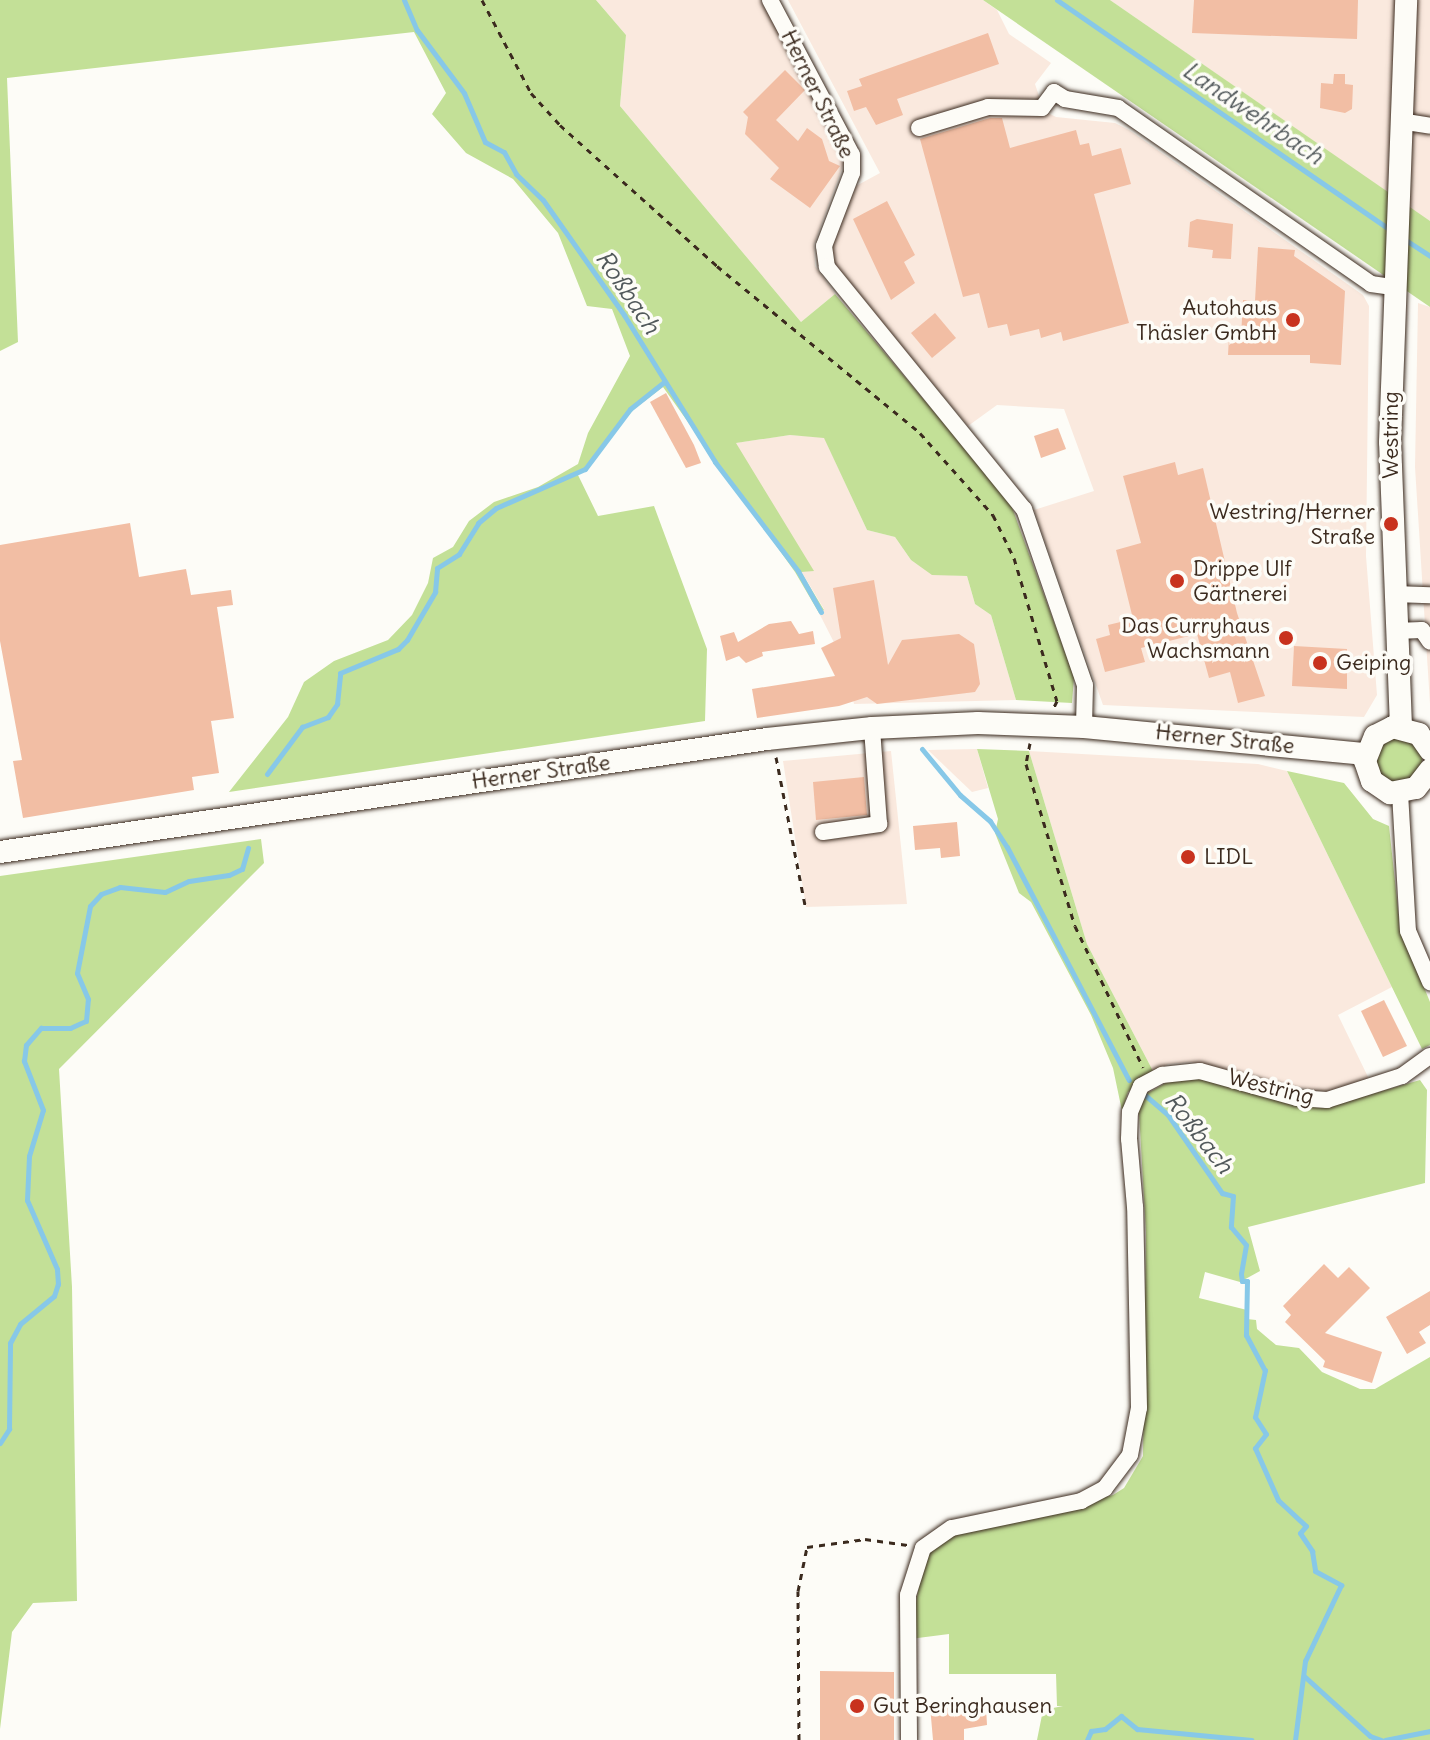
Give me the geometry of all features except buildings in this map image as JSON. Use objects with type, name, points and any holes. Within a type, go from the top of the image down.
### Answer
[{"type":"main road","name":"Westring","points":[[1401,727],[1390,442],[1393,280],[1406,0]]},
{"type":"main road","name":"Herner Straße","points":[[0,852],[767,739],[872,728],[1084,727],[1366,754]]},
{"type":"main road","points":[[1430,750],[1419,734],[1401,727],[1375,736],[1366,754],[1372,781],[1400,793],[1416,788],[1430,770]]},
{"type":"street","name":"Herner Straße","points":[[770,0],[852,155],[852,173],[824,246],[827,267],[1024,509],[1085,685],[1084,727]]},
{"type":"street","points":[[919,128],[988,107],[1042,108],[1054,92],[1065,99],[1118,108],[1371,284],[1393,280]]},
{"type":"street","points":[[1400,121],[1430,126]]},
{"type":"street","points":[[1394,594],[1430,595]]},
{"type":"street","points":[[1395,631],[1422,630],[1430,642]]},
{"type":"street","points":[[823,832],[879,824],[872,728]]},
{"type":"street","points":[[1400,793],[1408,931],[1430,982]]},
{"type":"street","name":"Westring","points":[[1151,1079],[1200,1071],[1297,1098],[1327,1100],[1402,1076],[1430,1056]]},
{"type":"street","points":[[909,1740],[908,1595],[923,1548],[952,1528],[1081,1501],[1105,1488],[1130,1455],[1139,1394],[1130,1112],[1134,1096],[1151,1079]]},
{"type":"path","points":[[482,0],[531,93],[571,136],[717,266],[920,433],[993,515],[1014,558],[1057,701],[1042,726]]},
{"type":"path","points":[[767,739],[779,765],[805,905]]},
{"type":"path","points":[[1026,764],[1084,953],[1151,1079]]},
{"type":"path","points":[[799,1740],[798,1591],[807,1547],[865,1539],[923,1548]]},
{"type":"shaded area","points":[[596,0],[761,0],[845,160],[814,244],[815,266],[835,294],[801,322],[620,106],[626,35]]},
{"type":"shaded area","points":[[788,0],[983,0],[997,10],[1009,34],[1051,63],[1035,84],[1044,111],[1056,117],[1115,123],[1129,130],[1363,295],[1369,306],[1366,556],[1377,695],[1364,717],[1103,705],[1034,510],[1094,491],[1064,409],[997,405],[968,426],[834,266],[831,248],[856,186],[880,173]]},
{"type":"shaded area","points":[[1110,0],[1430,0],[1430,221],[1421,216]]},
{"type":"shaded area","points":[[1418,303],[1430,307],[1430,704],[1415,467]]},
{"type":"shaded area","points":[[790,435],[824,437],[867,530],[895,537],[911,560],[932,574],[967,576],[975,604],[991,615],[1016,700],[854,704],[846,666],[819,613],[824,609],[801,571],[813,571],[735,443]]},
{"type":"shaded area","points":[[977,749],[988,788],[972,792],[928,750]]},
{"type":"shaded area","points":[[891,751],[907,904],[806,907],[783,761]]},
{"type":"shaded area","points":[[1029,751],[1258,764],[1287,771],[1392,987],[1338,1015],[1369,1079],[1323,1093],[1191,1062],[1168,1064],[1154,1073],[1087,944]]},
{"type":"green space","points":[[0,0],[596,0],[626,35],[620,106],[801,322],[835,294],[1010,502],[1074,677],[1072,703],[1016,700],[991,615],[975,604],[967,576],[932,575],[911,560],[895,537],[867,530],[824,438],[790,435],[736,443],[814,571],[801,572],[824,610],[819,613],[795,572],[663,387],[634,409],[578,475],[598,516],[654,506],[707,649],[705,721],[229,792],[288,717],[304,682],[334,661],[388,640],[412,615],[428,583],[433,558],[453,547],[469,521],[494,502],[538,487],[578,464],[588,433],[630,356],[612,309],[587,306],[558,233],[513,179],[466,153],[432,114],[446,93],[414,32],[7,78],[18,342],[0,351]]},
{"type":"green space","points":[[983,0],[1110,0],[1430,221],[1430,307]]},
{"type":"green space","points":[[1399,737],[1415,744],[1422,760],[1415,776],[1399,783],[1383,776],[1376,760],[1383,744]]},
{"type":"green space","points":[[977,749],[1029,751],[1087,944],[1154,1073],[1128,1092],[1122,1111],[1113,1068],[1091,1015],[1031,902],[1019,893],[995,833],[998,819]]},
{"type":"green space","points":[[1287,771],[1344,783],[1373,819],[1389,826],[1400,928],[1430,1002],[1430,1045],[1422,1049]]},
{"type":"green space","points":[[261,839],[264,863],[59,1069],[72,1287],[77,1601],[33,1603],[12,1632],[0,1729],[0,876]]},
{"type":"green space","points":[[1190,1077],[1324,1108],[1420,1080],[1427,1090],[1425,1183],[1248,1227],[1260,1271],[1240,1282],[1205,1272],[1199,1298],[1247,1310],[1247,1319],[1256,1320],[1257,1329],[1276,1345],[1299,1348],[1322,1372],[1360,1389],[1375,1389],[1430,1357],[1430,1740],[1037,1740],[1043,1710],[1063,1706],[1057,1706],[1056,1674],[949,1674],[949,1634],[910,1639],[924,1556],[946,1537],[1113,1495],[1124,1488],[1143,1456],[1146,1233],[1139,1112],[1144,1095],[1173,1079]]},
{"type":"waterway","name":"Roßbach","points":[[404,0],[417,30],[464,93],[485,142],[504,152],[516,174],[543,200],[624,315],[715,462],[798,571],[821,612]]},
{"type":"waterway","name":"Landwehrbach","points":[[1057,0],[1392,231]]},
{"type":"waterway","name":"Landwehrbach","points":[[1404,239],[1430,256]]},
{"type":"waterway","points":[[267,774],[302,727],[328,717],[337,704],[340,673],[398,649],[407,640],[435,592],[437,568],[459,554],[478,523],[496,508],[585,469],[630,409],[664,382]]},
{"type":"waterway","name":"Roßbach","points":[[922,749],[960,795],[990,821],[1007,847],[1129,1080]]},
{"type":"waterway","points":[[0,1443],[9,1429],[10,1343],[20,1324],[54,1296],[58,1284],[57,1269],[27,1200],[29,1156],[43,1110],[24,1061],[26,1045],[41,1028],[70,1028],[86,1021],[88,999],[77,973],[90,906],[101,894],[120,887],[165,892],[189,881],[229,875],[242,869],[248,848]]},
{"type":"waterway","name":"Roßbach","points":[[1145,1095],[1168,1115],[1222,1193],[1233,1196],[1231,1227],[1246,1245],[1241,1274],[1242,1281],[1247,1281],[1246,1335],[1265,1370],[1255,1417],[1266,1434],[1255,1448],[1278,1500],[1306,1526],[1300,1533],[1312,1551],[1315,1571],[1341,1585],[1305,1661],[1295,1740]]},
{"type":"waterway","points":[[1304,1676],[1370,1736],[1381,1740]]},
{"type":"waterway","name":"Roßbach","points":[[1087,1740],[1091,1731],[1105,1729],[1121,1716],[1137,1729],[1251,1740]]},
{"type":"waterway","points":[[1385,1740],[1430,1731]]},
{"type":"place","name":"Autohaus Thäsler GmbH","points":[[1293,320]]},
{"type":"place","name":"Westring/Herner Straße","points":[[1391,524]]},
{"type":"place","name":"Drippe Ulf Gärtnerei","points":[[1177,581]]},
{"type":"place","name":"Das Curryhaus Wachsmann","points":[[1286,638]]},
{"type":"place","name":"Geiping","points":[[1320,663]]},
{"type":"place","name":"LIDL","points":[[1188,857]]},
{"type":"place","name":"Gut Beringhausen","points":[[857,1706]]}]
